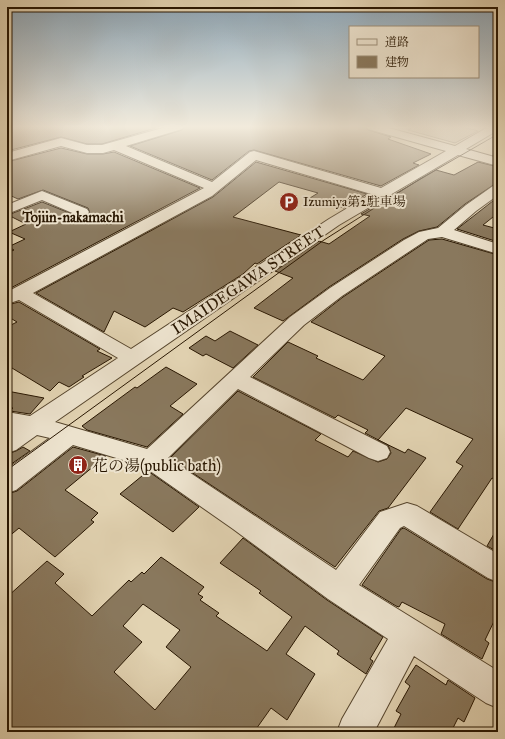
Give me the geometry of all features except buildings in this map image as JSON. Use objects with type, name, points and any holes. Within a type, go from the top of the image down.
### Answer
[{"type":"street","points":[[152,161],[214,188]]},
{"type":"street","points":[[14,296],[214,188],[246,161]]},
{"type":"street","points":[[275,161],[382,194]]},
{"type":"street","name":"IMAIDEGAWA STREET","points":[[7,444],[262,269],[437,161]]},
{"type":"street","points":[[443,232],[471,208],[498,189]]},
{"type":"street","points":[[7,210],[42,196],[82,212]]},
{"type":"street","points":[[151,459],[297,321],[336,292],[424,235],[443,232],[498,249]]},
{"type":"street","points":[[14,296],[132,358]]},
{"type":"street","points":[[237,379],[378,452]]},
{"type":"street","points":[[7,420],[35,425],[151,459],[408,635],[496,683]]},
{"type":"street","points":[[7,483],[70,435]]},
{"type":"street","points":[[339,589],[390,520],[407,514],[498,569]]},
{"type":"street","points":[[355,732],[408,635]]},
{"type":"tram line","points":[[7,470],[324,240],[450,161]]},
{"type":"place","name":"Izumiya第2駐車場","points":[[289,202]]},
{"type":"place","name":"花の湯(public bath)","points":[[78,465]]},
{"type":"district","name":"Tojiin-nakamachi","points":[[73,217]]}]
